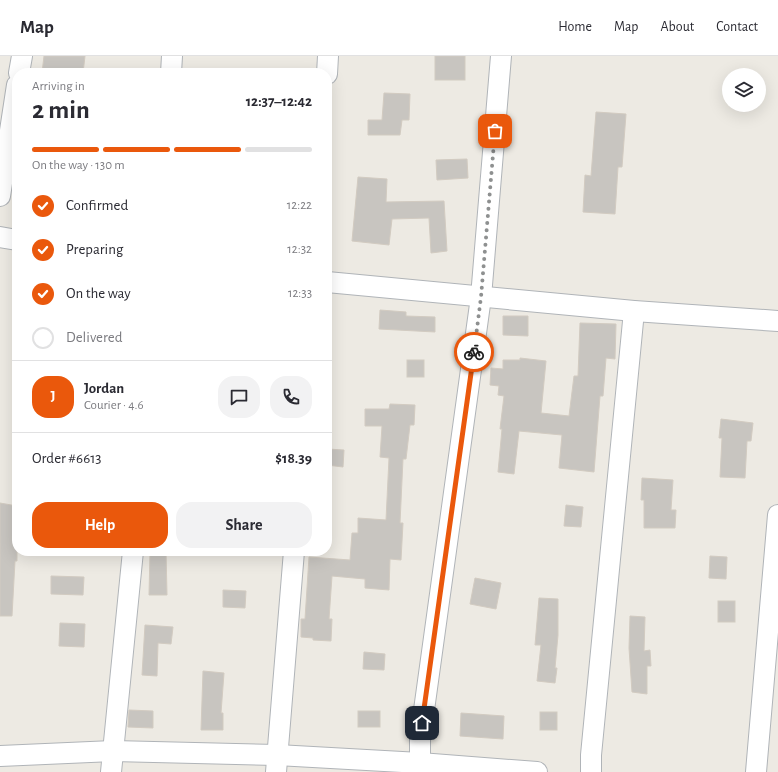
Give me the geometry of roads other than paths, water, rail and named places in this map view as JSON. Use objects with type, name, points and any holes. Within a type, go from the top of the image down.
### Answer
[{"type":"street","points":[[20,68],[22,56]]},
{"type":"street","points":[[171,68],[172,56]]},
{"type":"street","points":[[327,68],[328,56]]},
{"type":"street","points":[[420,768],[420,739],[481,297],[501,56]]},
{"type":"street","points":[[0,196],[12,118]]},
{"type":"street","points":[[0,237],[12,239]]},
{"type":"street","points":[[332,282],[634,311],[778,321]]},
{"type":"street","points":[[591,772],[592,747],[634,311]]},
{"type":"street","points":[[756,772],[778,515]]},
{"type":"street","points":[[111,772],[132,556]]},
{"type":"street","points":[[276,764],[294,556]]},
{"type":"street","points":[[0,756],[113,751],[276,764],[537,772]]}]
